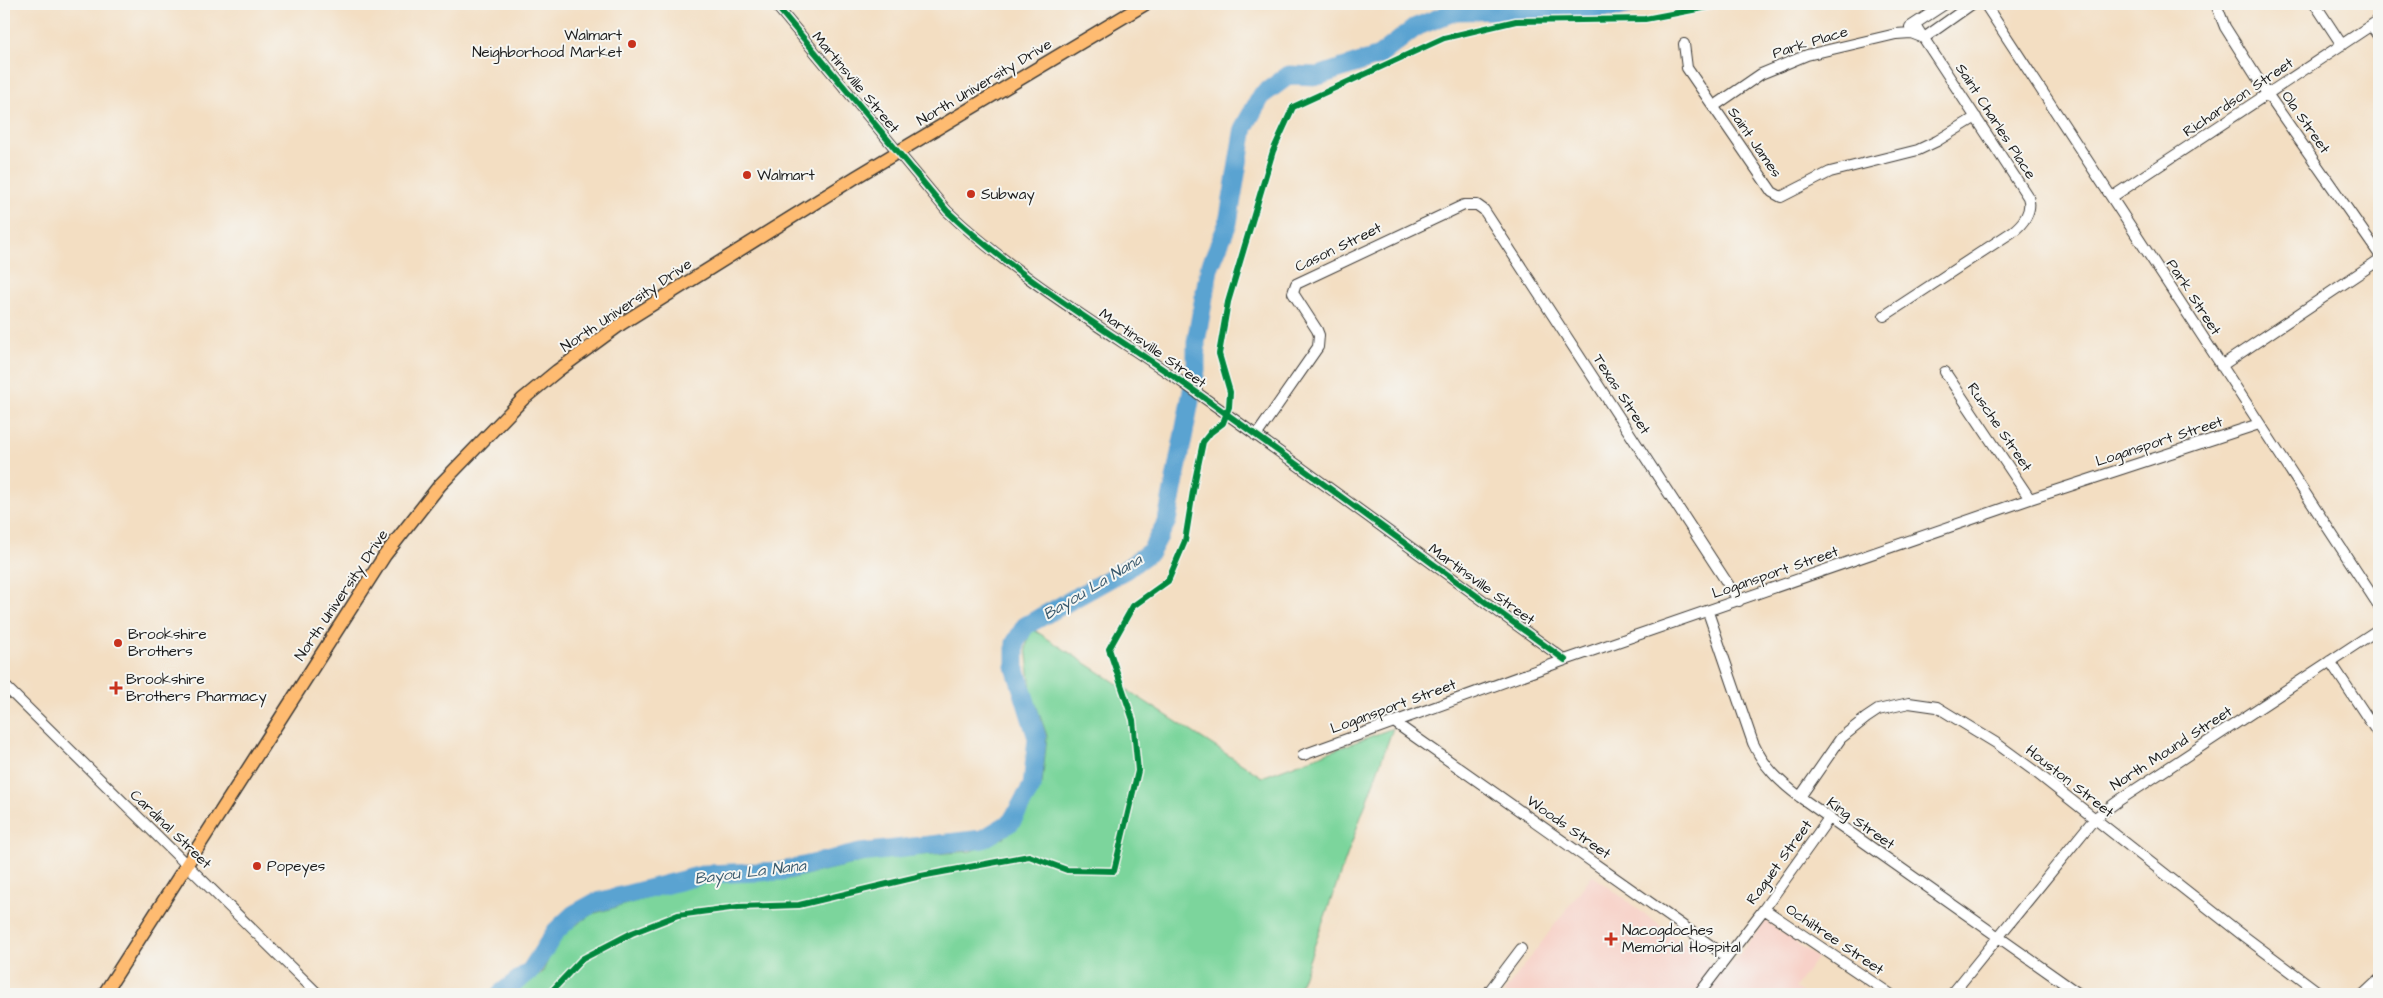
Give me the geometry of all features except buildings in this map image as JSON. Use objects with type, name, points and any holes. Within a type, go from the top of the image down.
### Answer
[{"type":"main road","name":"North University Drive","points":[[104,994],[386,555],[423,504],[490,431],[557,371],[614,329],[898,153],[1145,4]]},
{"type":"street","name":"Martinsville Street","points":[[775,4],[947,211],[979,241],[1025,276],[1148,358],[1565,660]]},
{"type":"street","name":"Park Place","points":[[1896,34],[1945,4]]},
{"type":"street","points":[[1924,38],[1972,4]]},
{"type":"street","name":"Park Street","points":[[1985,4],[2379,606]]},
{"type":"street","name":"Ola Street","points":[[2216,4],[2225,27],[2268,95],[2379,254]]},
{"type":"street","points":[[2315,4],[2342,45]]},
{"type":"street","points":[[2375,23],[2379,38]]},
{"type":"street","name":"Richardson Street","points":[[2112,197],[2375,23]]},
{"type":"street","name":"Saint Charles Place","points":[[1884,316],[2012,232],[2026,218],[2029,202],[2028,197],[1915,24]]},
{"type":"street","name":"Park Place","points":[[1713,107],[1761,74],[1815,52],[1896,34],[1911,34],[1924,38]]},
{"type":"street","name":"Saint James","points":[[1684,44],[1683,55],[1687,68],[1772,192],[1780,197],[1830,172],[1918,150],[1937,141],[1976,117]]},
{"type":"street","name":"Cason Street","points":[[1256,436],[1318,347],[1320,335],[1293,293],[1296,284],[1464,204],[1477,205]]},
{"type":"street","name":"Texas Street","points":[[1477,205],[1484,210],[1739,601]]},
{"type":"street","points":[[2221,366],[2379,260]]},
{"type":"street","name":"Rusche Street","points":[[1944,372],[2030,499]]},
{"type":"street","name":"Logansport Street","points":[[1304,755],[1565,660],[2030,499],[2259,424]]},
{"type":"street","name":"King Street","points":[[1708,612],[1758,754],[1771,773],[1828,818],[2079,994]]},
{"type":"street","name":"North Mound Street","points":[[1952,994],[2095,818],[2379,629]]},
{"type":"street","points":[[2330,661],[2379,735]]},
{"type":"street","name":"Cardinal Street","points":[[4,685],[318,994]]},
{"type":"street","name":"Houston Street","points":[[1800,797],[1841,738],[1878,710],[1893,706],[1923,704],[1937,707],[1996,743],[2321,994]]},
{"type":"street","name":"Woods Street","points":[[1394,722],[1728,957]]},
{"type":"street","name":"Raguet Street","points":[[1698,994],[1764,909],[1828,818]]},
{"type":"street","name":"Ochiltree Street","points":[[1764,909],[1890,994]]},
{"type":"street","points":[[1488,994],[1521,949]]},
{"type":"street","points":[[2364,994],[2379,980]]},
{"type":"shaded area","name":"Nacogdoches Memorial Hospital","points":[[1592,875],[1724,973],[1766,921],[1817,958],[1795,988],[1804,994],[1503,994]]},
{"type":"green space","points":[[1031,628],[1262,777],[1393,728],[1297,994],[512,994],[542,973],[555,945],[569,930],[592,914],[659,895],[678,885],[712,880],[788,879],[874,859],[971,851],[1005,837],[1026,814],[1042,784],[1047,736],[1031,690],[1026,647]]},
{"type":"waterway","name":"Bayou La Nana","points":[[500,994],[531,970],[556,931],[574,914],[594,903],[706,874],[782,871],[860,853],[983,839],[1011,822],[1032,786],[1037,738],[1015,667],[1015,643],[1025,626],[1125,570],[1151,551],[1167,521],[1196,370],[1196,342],[1209,269],[1228,223],[1244,127],[1262,95],[1289,75],[1318,76],[1379,56],[1416,27],[1456,11],[1618,8],[1635,4]]},
{"type":"cycle path","points":[[775,4],[947,211],[975,236],[1033,281],[1186,385],[1565,660]]},
{"type":"cycle path","points":[[549,994],[582,959],[632,933],[678,915],[738,907],[799,905],[921,876],[1029,856],[1067,870],[1114,871],[1138,771],[1133,720],[1109,649],[1133,606],[1168,581],[1185,541],[1203,442],[1211,432],[1223,423],[1229,407],[1230,392],[1219,354],[1228,302],[1273,151],[1293,107],[1444,38],[1516,21],[1645,19],[1724,4]]},
{"type":"place","name":"Walmart Neighborhood Market","points":[[632,44]]},
{"type":"place","name":"Walmart","points":[[747,175]]},
{"type":"place","name":"Subway","points":[[971,194]]},
{"type":"place","name":"Brookshire Brothers","points":[[118,643]]},
{"type":"place","name":"Brookshire Brothers Pharmacy","points":[[116,688]]},
{"type":"place","name":"Popeyes","points":[[257,866]]},
{"type":"place","name":"Nacogdoches Memorial Hospital","points":[[1611,939]]}]
